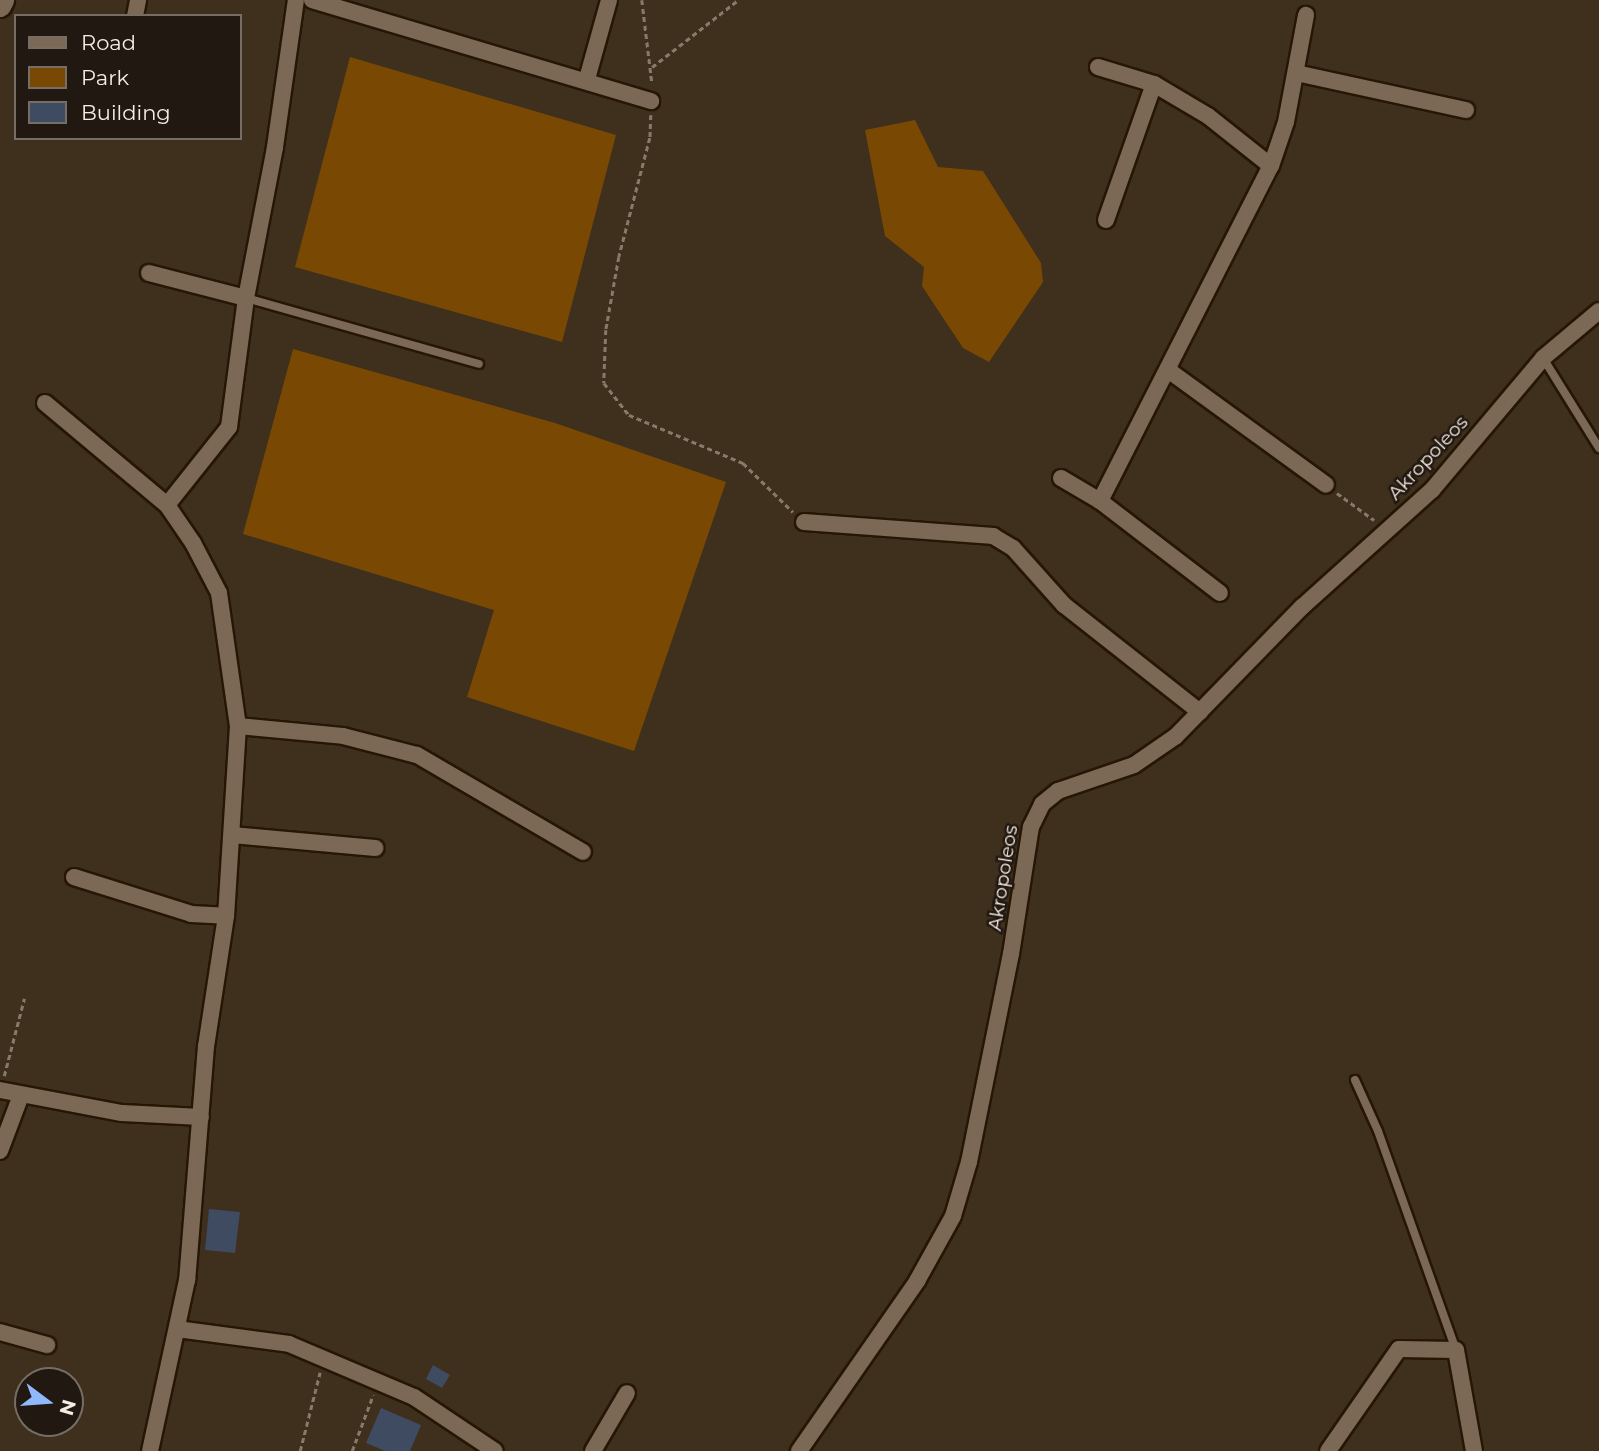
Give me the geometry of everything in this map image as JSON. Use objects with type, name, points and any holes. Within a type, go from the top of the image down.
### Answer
[{"type":"main road","points":[[0,6],[3,0]]},
{"type":"street","points":[[167,505],[229,427],[246,298],[275,147],[296,0]]},
{"type":"street","points":[[312,0],[587,79],[651,101]]},
{"type":"street","points":[[587,79],[609,0]]},
{"type":"street","points":[[1100,501],[1271,166],[1296,73],[1306,15]]},
{"type":"street","points":[[1098,67],[1154,84],[1209,116],[1271,166]]},
{"type":"street","points":[[1296,73],[1466,110]]},
{"type":"street","points":[[1106,220],[1154,84]]},
{"type":"street","points":[[149,273],[246,298]]},
{"type":"street","name":"Akropoleos","points":[[799,1451],[916,1281],[953,1216],[969,1162],[1035,815],[1058,791],[1147,757],[1200,712],[1302,607],[1432,490],[1543,358],[1599,311]]},
{"type":"street","points":[[1168,370],[1326,485]]},
{"type":"street","points":[[45,403],[167,505],[219,593],[238,726],[226,916],[201,1117],[187,1280],[150,1451]]},
{"type":"street","points":[[1061,478],[1100,501],[1220,593]]},
{"type":"street","points":[[804,522],[993,536],[1013,548],[1064,605],[1200,712]]},
{"type":"street","points":[[238,726],[343,736],[417,755],[583,852]]},
{"type":"street","points":[[232,835],[375,848]]},
{"type":"street","points":[[74,877],[191,914],[226,916]]},
{"type":"street","points":[[0,1090],[122,1113],[201,1117]]},
{"type":"street","points":[[0,1151],[21,1095]]},
{"type":"street","points":[[177,1329],[289,1345],[414,1397],[495,1451]]},
{"type":"street","points":[[0,1332],[47,1345]]},
{"type":"street","points":[[1328,1451],[1399,1349],[1456,1350],[1474,1451]]},
{"type":"street","points":[[593,1451],[627,1393]]},
{"type":"lane","points":[[246,298],[479,364]]},
{"type":"lane","points":[[1543,358],[1599,448]]},
{"type":"lane","points":[[1355,1080],[1378,1130],[1456,1350]]},
{"type":"path","points":[[642,0],[652,67],[650,138],[619,257],[606,330],[604,383],[629,415],[744,463],[804,522]]},
{"type":"path","points":[[652,67],[738,0]]},
{"type":"path","points":[[1326,485],[1388,530]]},
{"type":"path","points":[[0,1090],[24,999]]},
{"type":"path","points":[[300,1451],[323,1359]]},
{"type":"path","points":[[352,1451],[378,1382]]},
{"type":"green space","points":[[350,57],[616,135],[562,342],[295,267]]},
{"type":"green space","points":[[915,120],[938,167],[983,171],[1041,263],[1043,282],[989,362],[963,348],[922,286],[924,267],[885,236],[865,130]]},
{"type":"green space","points":[[293,349],[555,423],[726,482],[634,751],[467,697],[494,610],[243,534]]},
{"type":"building","points":[[209,1209],[240,1212],[235,1253],[205,1250]]},
{"type":"building","points":[[433,1365],[450,1375],[442,1388],[426,1379]]},
{"type":"building","points":[[381,1408],[421,1425],[410,1451],[385,1451],[366,1443]]}]
